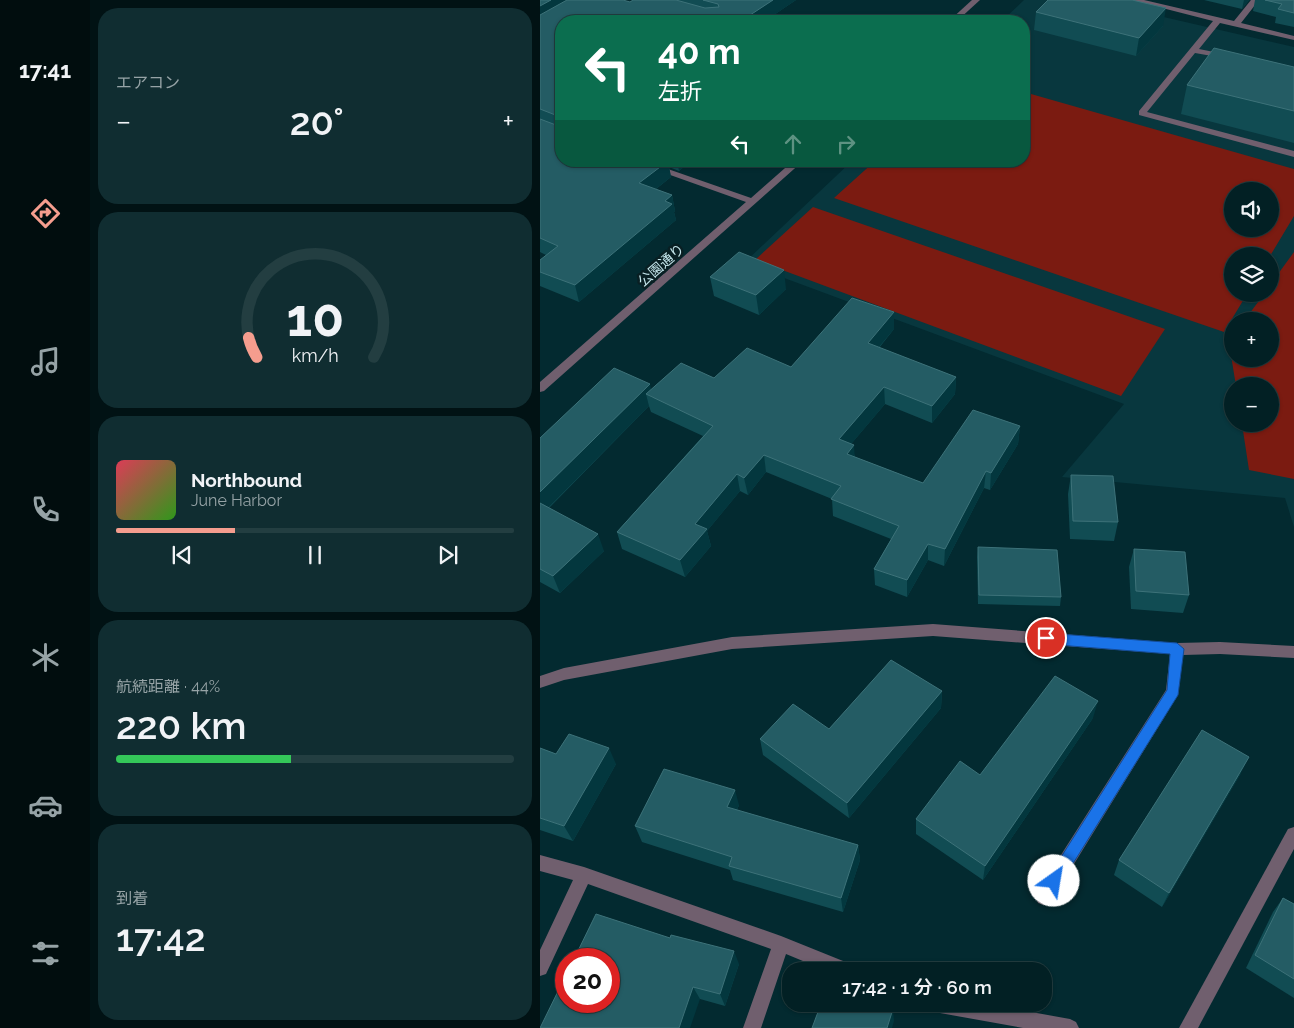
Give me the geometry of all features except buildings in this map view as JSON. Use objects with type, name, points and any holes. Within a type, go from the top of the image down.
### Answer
[{"type":"street","points":[[960,15],[976,0]]},
{"type":"street","points":[[1135,0],[1294,38]]},
{"type":"street","points":[[1236,24],[1255,0]]},
{"type":"street","points":[[1218,20],[1142,113],[1294,154]]},
{"type":"street","points":[[1194,50],[1240,61]]},
{"type":"street","points":[[652,167],[754,202]]},
{"type":"street","name":"公園通り","points":[[540,388],[792,167]]},
{"type":"street","points":[[540,682],[564,674],[732,643],[933,630],[1177,649],[1220,648],[1294,652]]},
{"type":"street","points":[[1044,897],[1173,691],[1177,649]]},
{"type":"street","points":[[1188,1028],[1294,834]]},
{"type":"street","points":[[540,863],[584,875],[781,944],[825,962]]},
{"type":"street","points":[[540,968],[584,875]]},
{"type":"street","points":[[752,1028],[781,944]]},
{"type":"street","points":[[983,1012],[1070,1028]]},
{"type":"shaded area","points":[[1024,0],[1090,0],[1294,47],[1294,527],[1285,498],[1062,477],[1124,404],[744,263],[846,167],[1030,167],[1030,15],[1008,15]]},
{"type":"shaded area","points":[[1030,94],[1294,169],[1294,216],[1275,247],[1224,247],[1224,302],[1242,302],[1236,312],[1224,312],[1224,332],[834,198],[868,167],[1030,167]]},
{"type":"shaded area","points":[[813,207],[1165,329],[1121,396],[755,260]]},
{"type":"shaded area","points":[[1294,252],[1294,479],[1249,470],[1243,432],[1279,432],[1279,377],[1235,377],[1233,367],[1279,367],[1279,312],[1251,312],[1258,302],[1279,302],[1279,273]]},
{"type":"route","points":[[1046,638],[1177,649],[1173,691],[1054,881]]}]
